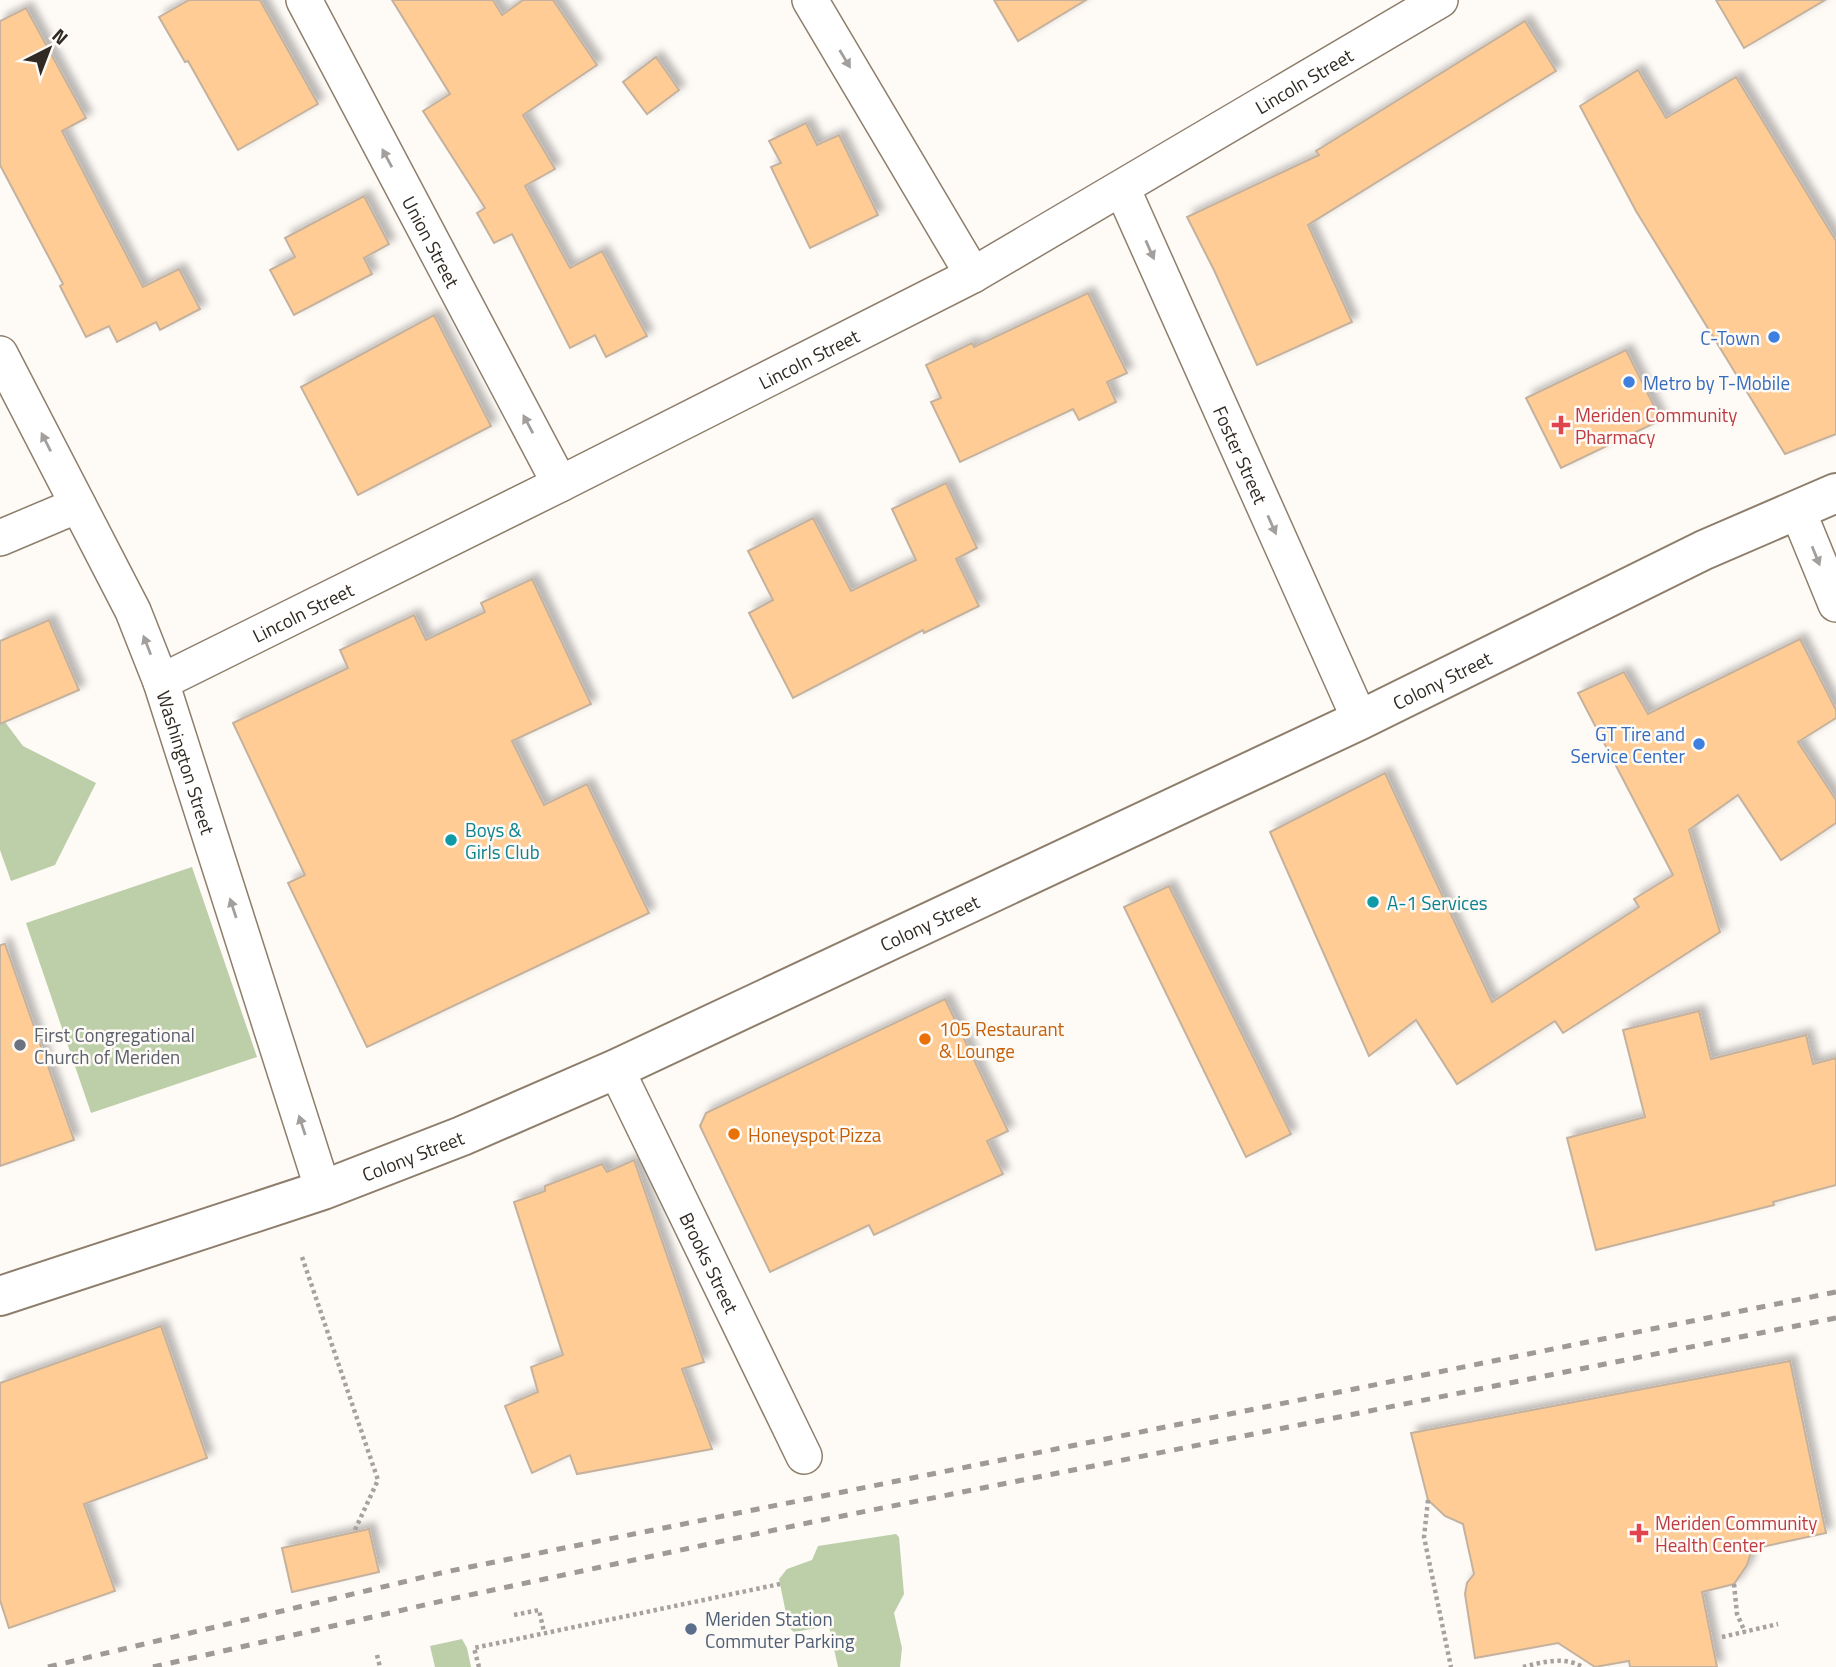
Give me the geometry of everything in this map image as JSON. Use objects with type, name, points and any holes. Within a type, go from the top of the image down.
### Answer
[{"type":"main road","name":"Colony Street","points":[[0,1296],[323,1190],[462,1136],[616,1069],[1360,720],[1704,550],[1836,493]]},
{"type":"street","name":"Union Street","points":[[304,0],[560,484]]},
{"type":"street","points":[[810,0],[973,275]]},
{"type":"street","name":"Lincoln Street","points":[[161,682],[973,275],[1440,0]]},
{"type":"street","name":"Foster Street","points":[[1122,188],[1360,720]]},
{"type":"street","name":"Washington Street","points":[[0,354],[133,611],[161,682],[323,1190]]},
{"type":"street","points":[[0,538],[78,505]]},
{"type":"street","points":[[1797,509],[1836,604]]},
{"type":"street","name":"Brooks Street","points":[[616,1069],[804,1456]]},
{"type":"path","points":[[302,1257],[377,1480],[354,1532]]},
{"type":"path","points":[[1428,1500],[1424,1537],[1451,1667]]},
{"type":"path","points":[[479,1667],[474,1648],[780,1584]]},
{"type":"path","points":[[1734,1584],[1737,1614],[1745,1632]]},
{"type":"path","points":[[514,1615],[539,1610],[545,1633]]},
{"type":"path","points":[[1722,1637],[1778,1624]]},
{"type":"path","points":[[377,1655],[380,1667]]},
{"type":"path","points":[[1523,1667],[1548,1661],[1574,1662],[1583,1667]]},
{"type":"green space","points":[[0,710],[5,722],[23,746],[96,783],[55,865],[11,881],[0,850]]},
{"type":"green space","points":[[192,867],[257,1057],[91,1113],[26,923]]},
{"type":"green space","points":[[896,1534],[899,1537],[904,1594],[894,1613],[902,1648],[900,1667],[838,1667],[829,1626],[794,1632],[789,1628],[779,1579],[787,1569],[812,1560],[818,1546]]},
{"type":"green space","points":[[462,1639],[471,1667],[435,1667],[430,1646]]},
{"type":"building","points":[[189,0],[260,0],[318,104],[238,150],[188,61],[185,62],[159,17]]},
{"type":"building","points":[[392,0],[493,0],[502,15],[523,0],[553,0],[597,65],[523,115],[555,169],[525,186],[570,268],[602,251],[647,336],[606,357],[595,335],[570,348],[512,234],[494,243],[477,213],[485,208],[423,111],[450,94]]},
{"type":"building","points":[[994,0],[1086,0],[1018,41]]},
{"type":"building","points":[[1716,0],[1825,0],[1744,48]]},
{"type":"building","points":[[26,8],[86,118],[62,131],[143,287],[179,269],[200,309],[160,330],[156,322],[117,342],[109,326],[86,337],[60,286],[63,284],[0,165],[0,21]]},
{"type":"building","points":[[1525,21],[1556,71],[1308,225],[1352,322],[1257,365],[1187,217],[1319,155],[1316,151]]},
{"type":"building","points":[[656,57],[679,90],[647,114],[623,82]]},
{"type":"building","name":"C-Town","points":[[1638,70],[1666,118],[1736,77],[1836,241],[1836,434],[1785,454],[1636,211],[1580,106]]},
{"type":"building","points":[[806,123],[817,145],[839,135],[878,215],[810,248],[771,167],[781,163],[769,141]]},
{"type":"building","points":[[364,196],[389,244],[364,258],[372,274],[294,315],[270,270],[295,257],[285,238]]},
{"type":"building","points":[[1088,293],[1127,373],[1107,382],[1116,402],[1079,420],[1073,409],[960,462],[931,402],[941,398],[926,365],[972,343],[974,347]]},
{"type":"building","points":[[434,315],[491,426],[358,495],[301,387]]},
{"type":"building","points":[[1626,350],[1661,420],[1561,468],[1526,398]]},
{"type":"building","points":[[946,483],[977,548],[956,559],[979,606],[924,633],[923,630],[793,698],[749,613],[773,600],[748,551],[813,518],[851,591],[916,560],[892,509]]},
{"type":"building","name":"Boys & Girls Club","points":[[532,579],[591,704],[512,741],[544,805],[587,784],[649,913],[367,1047],[288,883],[305,875],[233,723],[348,668],[340,650],[414,615],[426,640],[485,612],[481,603]]},
{"type":"building","points":[[49,620],[79,690],[0,724],[0,641]]},
{"type":"building","points":[[1800,639],[1836,710],[1836,718],[1798,742],[1836,800],[1836,823],[1781,860],[1738,795],[1689,830],[1720,932],[1563,1033],[1555,1021],[1457,1084],[1416,1020],[1369,1056],[1270,832],[1385,773],[1492,1002],[1639,907],[1634,899],[1673,875],[1578,693],[1624,672],[1648,714]]},
{"type":"building","points":[[1169,886],[1291,1134],[1246,1157],[1124,907]]},
{"type":"building","name":"First Congregational Church of Meriden","points":[[5,944],[74,1140],[0,1166],[0,945]]},
{"type":"building","points":[[945,999],[1008,1131],[987,1141],[1003,1174],[874,1235],[869,1225],[770,1272],[700,1126],[706,1113]]},
{"type":"building","points":[[1699,1011],[1711,1059],[1806,1035],[1813,1064],[1836,1058],[1836,1185],[1773,1202],[1774,1205],[1596,1250],[1567,1138],[1645,1117],[1623,1030]]},
{"type":"building","points":[[634,1160],[704,1362],[682,1369],[712,1449],[577,1474],[570,1455],[532,1473],[505,1406],[538,1392],[531,1367],[563,1355],[514,1202],[545,1191],[545,1186],[602,1164],[607,1172]]},
{"type":"building","points":[[161,1326],[207,1458],[84,1504],[115,1591],[9,1628],[0,1600],[0,1383]]},
{"type":"building","points":[[1790,1361],[1826,1533],[1752,1549],[1747,1565],[1734,1584],[1702,1592],[1717,1667],[1630,1667],[1629,1661],[1595,1667],[1558,1643],[1475,1658],[1465,1594],[1467,1583],[1474,1574],[1463,1524],[1445,1516],[1428,1500],[1411,1433]]},
{"type":"building","points":[[369,1529],[379,1572],[292,1592],[282,1548]]},
{"type":"railway","points":[[48,1667],[445,1572],[1836,1292]]},
{"type":"railway","points":[[153,1667],[451,1599],[812,1522],[1836,1318]]},
{"type":"place","name":"C-Town","points":[[1774,337]]},
{"type":"place","name":"Metro by T-Mobile","points":[[1629,382]]},
{"type":"place","name":"Meriden Community Pharmacy","points":[[1561,425]]},
{"type":"place","name":"GT Tire and Service Center","points":[[1699,744]]},
{"type":"place","name":"Boys & Girls Club","points":[[451,840]]},
{"type":"place","name":"A-1 Services","points":[[1373,902]]},
{"type":"place","name":"105 Restaurant & Lounge","points":[[925,1039]]},
{"type":"place","name":"First Congregational Church of Meriden","points":[[20,1045]]},
{"type":"place","name":"Honeyspot Pizza","points":[[734,1134]]},
{"type":"place","name":"Meriden Community Health Center","points":[[1639,1533]]},
{"type":"place","name":"Meriden Station Commuter Parking","points":[[691,1629]]}]
